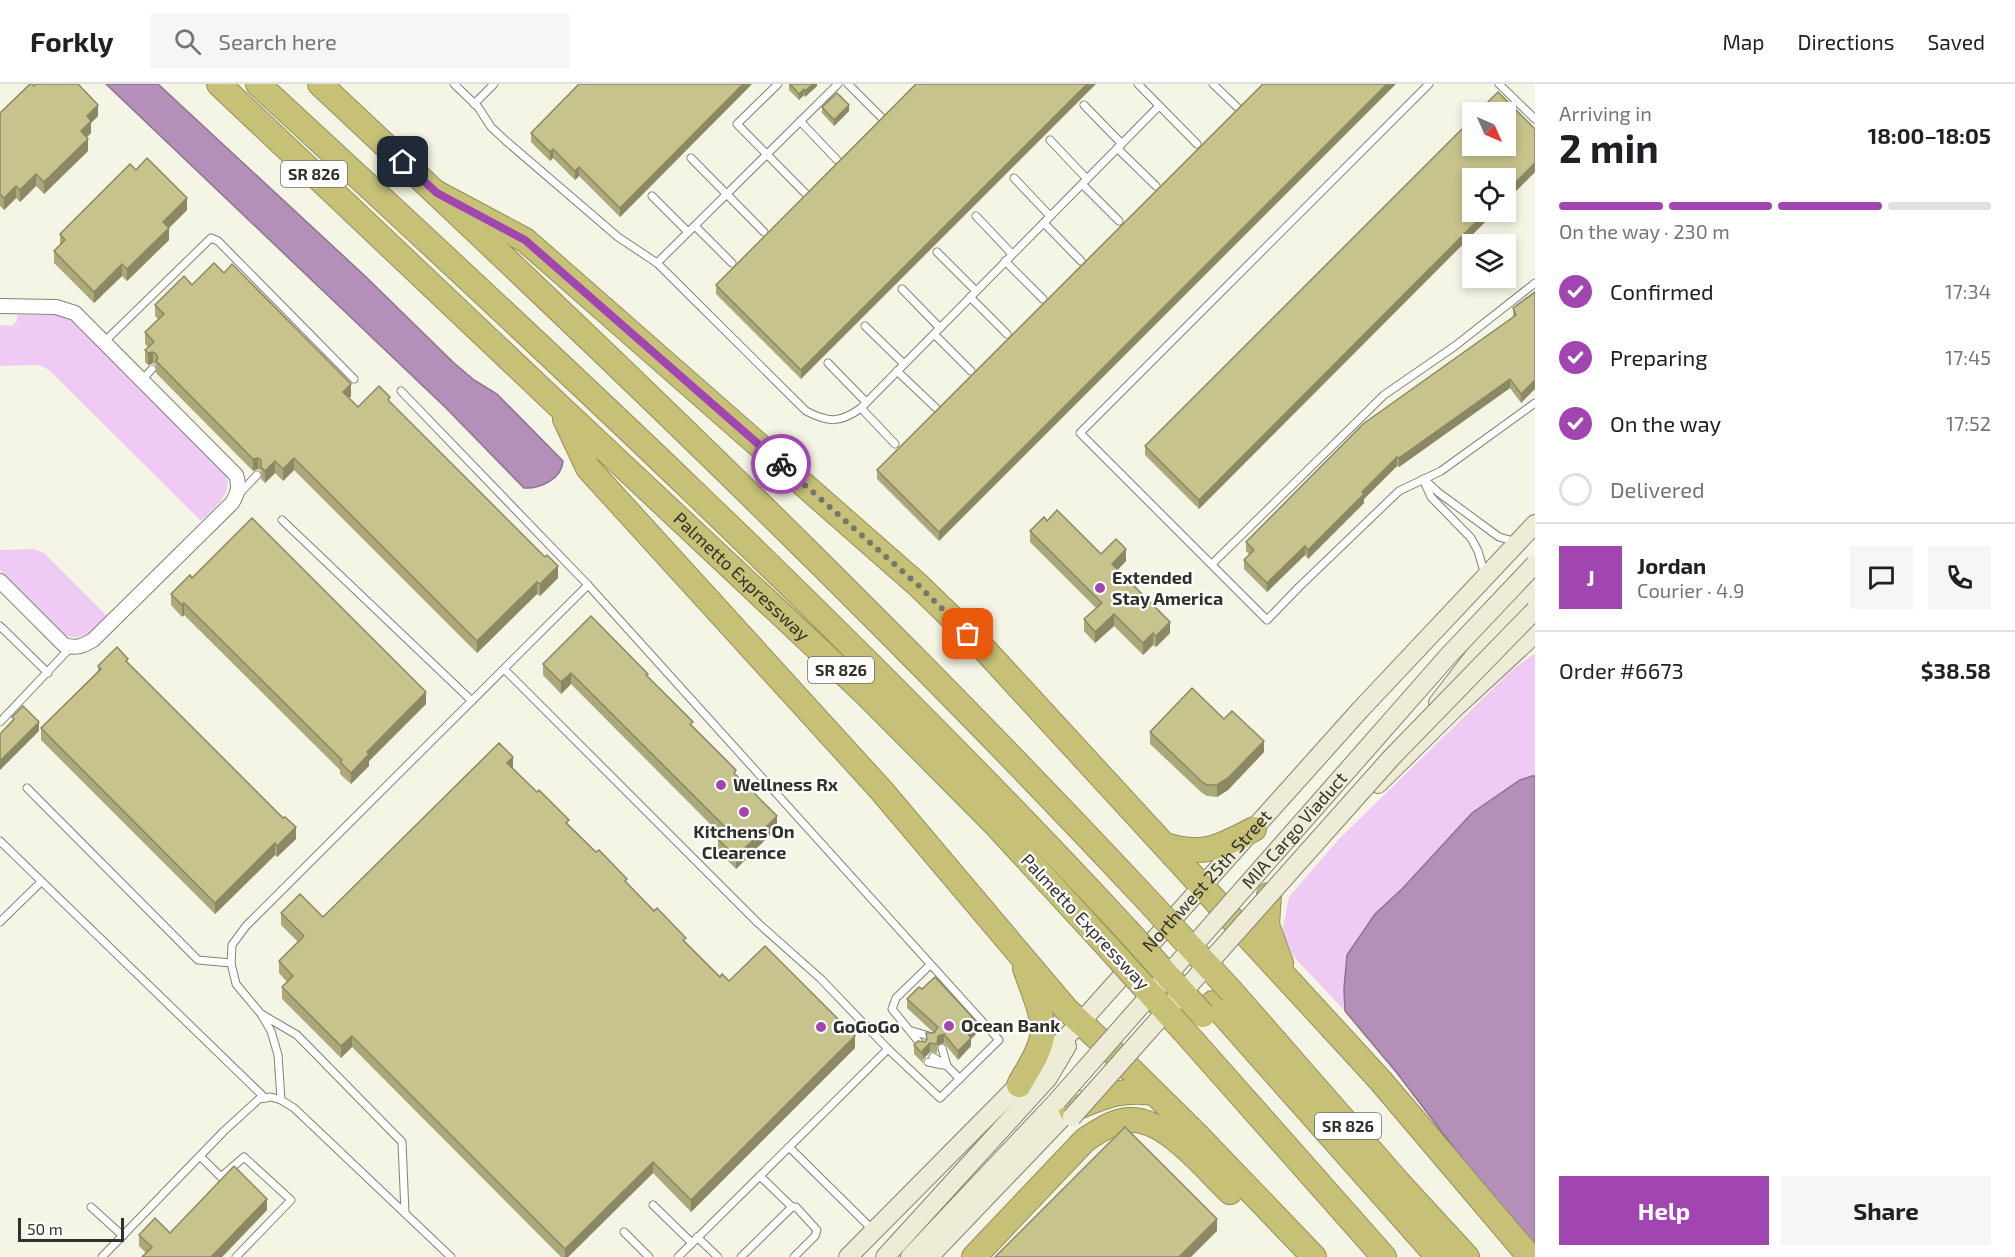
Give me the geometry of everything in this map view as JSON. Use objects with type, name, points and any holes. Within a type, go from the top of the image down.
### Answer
[{"type":"highway","name":"Palmetto Expressway","points":[[219,84],[866,694],[994,823],[1184,1031],[1384,1257]]},
{"type":"highway","points":[[258,84],[476,286],[823,615],[959,753],[1138,917]]},
{"type":"highway","points":[[283,84],[833,603],[969,740],[1138,917],[1438,1257]]},
{"type":"highway","name":"SR 826","points":[[320,84],[613,361],[919,662],[1138,917],[1216,1003],[1398,1182],[1467,1257]]},
{"type":"highway","points":[[437,193],[525,240],[909,577],[985,650],[1410,1113],[1530,1257]]},
{"type":"highway","points":[[559,406],[588,468],[881,790],[1080,1023],[1154,1092],[1314,1257]]},
{"type":"highway","points":[[1165,845],[1193,851],[1209,850],[1220,847],[1254,829]]},
{"type":"highway","points":[[1269,895],[1268,925],[1287,977]]},
{"type":"highway","points":[[1019,1085],[1042,1037],[1042,1020],[1022,957]]},
{"type":"highway","points":[[1216,1003],[1418,1257]]},
{"type":"highway","points":[[1066,1110],[1117,1092],[1136,1090],[1154,1092]]},
{"type":"highway","points":[[974,1257],[1086,1140],[1107,1126],[1128,1120],[1147,1122],[1167,1133],[1296,1257]]},
{"type":"main road","name":"Northwest 25th Street","points":[[848,1257],[1080,1023],[1360,710],[1535,524]]},
{"type":"main road","name":"MIA Cargo Viaduct","points":[[1066,1110],[1449,655],[1535,564]]},
{"type":"main road","points":[[1413,749],[1428,718],[1444,693],[1492,633],[1535,588]]},
{"type":"main road","name":"MIA Cargo Viaduct","points":[[1066,1110],[1383,766],[1535,610]]},
{"type":"main road","points":[[910,1257],[1119,1058],[1239,925],[1413,749],[1535,634]]},
{"type":"main road","points":[[885,1257],[1048,1078],[1080,1023]]},
{"type":"main road","points":[[929,1257],[1066,1110]]},
{"type":"main road","points":[[940,1257],[993,1204],[1066,1110]]},
{"type":"street","points":[[0,306],[63,308],[75,313],[236,475],[238,481],[237,495],[232,504],[93,640],[79,647],[71,647],[56,638],[0,580]]},
{"type":"lane","points":[[454,84],[506,141],[618,237],[657,263],[806,411],[819,418],[834,420],[848,417],[861,408],[1160,106]]},
{"type":"lane","points":[[474,104],[494,84]]},
{"type":"lane","points":[[778,84],[737,124],[805,193]]},
{"type":"lane","points":[[657,263],[838,84]]},
{"type":"lane","points":[[848,84],[881,117]]},
{"type":"lane","points":[[1138,84],[1197,144]]},
{"type":"lane","points":[[1213,84],[1238,107]]},
{"type":"lane","points":[[1429,84],[1080,433],[1267,620],[1399,491],[1441,471],[1535,403]]},
{"type":"lane","points":[[1499,84],[1535,119]]},
{"type":"lane","points":[[1084,105],[1156,186]]},
{"type":"lane","points":[[800,121],[837,160]]},
{"type":"lane","points":[[1050,140],[1119,220]]},
{"type":"lane","points":[[691,158],[764,232]]},
{"type":"lane","points":[[1014,178],[1050,216]]},
{"type":"lane","points":[[652,196],[688,232]]},
{"type":"lane","points":[[976,216],[1012,254]]},
{"type":"lane","points":[[1044,223],[1081,261]]},
{"type":"lane","points":[[694,226],[732,263]]},
{"type":"lane","points":[[104,342],[211,238],[218,241],[354,379]]},
{"type":"lane","points":[[937,252],[976,291]]},
{"type":"lane","points":[[1005,261],[1043,299]]},
{"type":"lane","points":[[1212,564],[1384,395],[1455,346],[1535,283]]},
{"type":"lane","points":[[902,289],[940,328]]},
{"type":"lane","points":[[970,297],[1007,334]]},
{"type":"lane","points":[[865,326],[904,364]]},
{"type":"lane","points":[[934,334],[970,371]]},
{"type":"lane","points":[[828,363],[866,402]]},
{"type":"lane","points":[[142,380],[152,369]]},
{"type":"lane","points":[[897,371],[936,408]]},
{"type":"lane","points":[[401,391],[588,585],[999,1040],[940,1098],[888,1049],[821,979],[759,924],[504,669]]},
{"type":"lane","points":[[861,408],[895,444]]},
{"type":"lane","points":[[237,495],[257,475]]},
{"type":"lane","points":[[1423,478],[1439,493],[1499,537],[1517,542]]},
{"type":"lane","points":[[1423,478],[1431,497],[1472,538],[1485,575]]},
{"type":"lane","points":[[282,519],[472,701]]},
{"type":"lane","points":[[281,1100],[278,1055],[271,1030],[236,984],[231,963],[232,945],[246,926],[588,585]]},
{"type":"lane","points":[[0,626],[48,673]]},
{"type":"lane","points":[[0,722],[71,647]]},
{"type":"lane","points":[[27,788],[198,960],[231,963]]},
{"type":"lane","points":[[0,841],[265,1098]]},
{"type":"lane","points":[[0,922],[41,882]]},
{"type":"lane","points":[[912,1031],[924,1044],[892,1009],[896,999],[930,965]]},
{"type":"lane","points":[[261,1014],[297,1035],[402,1142],[405,1213]]},
{"type":"lane","points":[[678,1257],[888,1049]]},
{"type":"lane","points":[[947,1066],[935,1055],[960,1078]]},
{"type":"lane","points":[[102,1257],[200,1156],[260,1099],[271,1097],[294,1108],[451,1257]]},
{"type":"lane","points":[[789,1147],[874,1231]]},
{"type":"lane","points":[[200,1156],[220,1176],[244,1157],[291,1200],[236,1257]]},
{"type":"lane","points":[[760,1176],[792,1207],[796,1207],[817,1230],[815,1236],[794,1257]]},
{"type":"lane","points":[[653,1205],[692,1243]]},
{"type":"lane","points":[[91,1207],[123,1236]]},
{"type":"lane","points":[[741,1257],[792,1207]]},
{"type":"lane","points":[[624,1232],[649,1257]]},
{"type":"lane","points":[[698,1237],[718,1257]]},
{"type":"shaded area","points":[[106,84],[158,84],[365,276],[454,363],[474,380],[497,394],[563,461],[559,473],[543,485],[524,488],[446,408]]},
{"type":"shaded area","points":[[17,315],[59,315],[69,318],[227,476],[227,490],[216,507],[201,521],[49,370],[39,365],[0,366],[0,325],[12,326],[17,321]]},
{"type":"shaded area","points":[[33,549],[44,553],[107,616],[89,633],[78,637],[65,635],[0,570],[0,550]]},
{"type":"shaded area","points":[[1535,653],[1535,776],[1520,780],[1472,813],[1402,889],[1375,914],[1347,955],[1345,1011],[1294,957],[1282,932],[1289,897],[1338,840],[1511,671]]},
{"type":"shaded area","points":[[1535,776],[1535,1245],[1476,1177],[1397,1073],[1345,1011],[1344,989],[1347,955],[1375,914],[1402,889],[1472,813],[1520,780]]},
{"type":"building","points":[[30,84],[34,86],[36,84],[78,84],[98,105],[87,116],[91,121],[81,131],[88,139],[44,182],[36,174],[20,190],[16,186],[4,198],[0,194],[0,113]]},
{"type":"building","points":[[579,84],[743,84],[620,208],[579,167],[575,171],[553,149],[550,152],[531,133]]},
{"type":"building","points":[[790,84],[813,84],[799,94]]},
{"type":"building","points":[[916,84],[1087,84],[801,370],[716,285]]},
{"type":"building","points":[[1263,84],[1387,84],[939,532],[877,470]]},
{"type":"building","points":[[1498,92],[1508,102],[1488,102]]},
{"type":"building","points":[[837,93],[849,105],[834,120],[822,107]]},
{"type":"building","points":[[1516,110],[1535,129],[1535,163],[1516,182],[1516,168],[1462,168],[1462,222],[1476,222],[1199,500],[1145,446],[1462,129],[1462,156],[1516,156]]},
{"type":"building","points":[[147,158],[187,198],[163,222],[169,228],[127,269],[122,264],[94,292],[54,251],[65,240],[60,234],[130,164],[136,170]]},
{"type":"building","points":[[214,263],[224,273],[232,264],[351,384],[343,392],[358,407],[379,386],[390,397],[388,400],[545,557],[547,555],[558,566],[540,584],[537,582],[477,641],[294,458],[283,469],[275,461],[265,471],[261,467],[261,460],[253,459],[156,361],[158,358],[156,354],[145,350],[154,342],[145,332],[164,314],[155,305],[184,276],[192,285]]},
{"type":"building","points":[[1535,292],[1535,380],[1521,394],[1510,379],[1399,458],[1397,457],[1308,550],[1305,546],[1267,583],[1244,560],[1254,550],[1246,542],[1363,424],[1516,315],[1513,308]]},
{"type":"building","name":"Extended Stay America","points":[[1057,510],[1101,554],[1116,539],[1126,549],[1112,564],[1170,622],[1156,636],[1153,633],[1143,643],[1114,614],[1095,632],[1084,619],[1102,603],[1030,531],[1044,517],[1047,521]]},
{"type":"building","points":[[252,518],[426,692],[367,752],[369,754],[351,773],[340,762],[342,760],[184,603],[182,605],[171,594],[190,575],[192,578]]},
{"type":"building","points":[[591,616],[693,722],[690,724],[736,770],[734,773],[777,816],[736,857],[718,839],[728,830],[571,673],[561,682],[543,664]]},
{"type":"building","points":[[117,647],[128,659],[126,661],[283,818],[285,817],[296,827],[277,846],[275,843],[215,903],[41,728],[101,669],[98,666]]},
{"type":"building","points":[[1192,688],[1224,719],[1232,711],[1264,741],[1228,778],[1217,785],[1207,785],[1202,782],[1150,732]]},
{"type":"building","points":[[23,706],[39,722],[0,761],[0,734]]},
{"type":"building","points":[[499,743],[513,757],[507,763],[569,820],[566,823],[596,852],[599,850],[654,911],[657,908],[686,938],[683,940],[720,977],[722,974],[729,981],[765,946],[855,1036],[691,1200],[653,1162],[565,1249],[352,1036],[341,1046],[282,987],[293,976],[279,961],[304,936],[281,913],[300,894],[323,917]]},
{"type":"building","name":"Ocean Bank","points":[[935,977],[978,1023],[968,1034],[971,1038],[958,1051],[944,1034],[938,1036],[937,1044],[930,1043],[923,1050],[923,1054],[914,1045],[918,1041],[925,1042],[926,1033],[934,1033],[938,1027],[907,999],[919,987],[922,989]]},
{"type":"building","points":[[1125,1127],[1217,1219],[1179,1257],[995,1257]]},
{"type":"building","points":[[234,1166],[267,1199],[211,1257],[142,1257],[152,1247],[139,1235],[155,1218],[170,1233]]},
{"type":"way so far","points":[[781,464],[918,585],[968,634]]},
{"type":"place","name":"Extended Stay America","points":[[1100,588]]},
{"type":"place","name":"Wellness Rx","points":[[721,785]]},
{"type":"place","name":"Kitchens On Clearence","points":[[744,812]]},
{"type":"place","name":"Ocean Bank","points":[[949,1026]]},
{"type":"place","name":"GoGoGo","points":[[821,1027]]},
{"type":"route","points":[[403,162],[437,193],[525,240],[781,464]]}]
